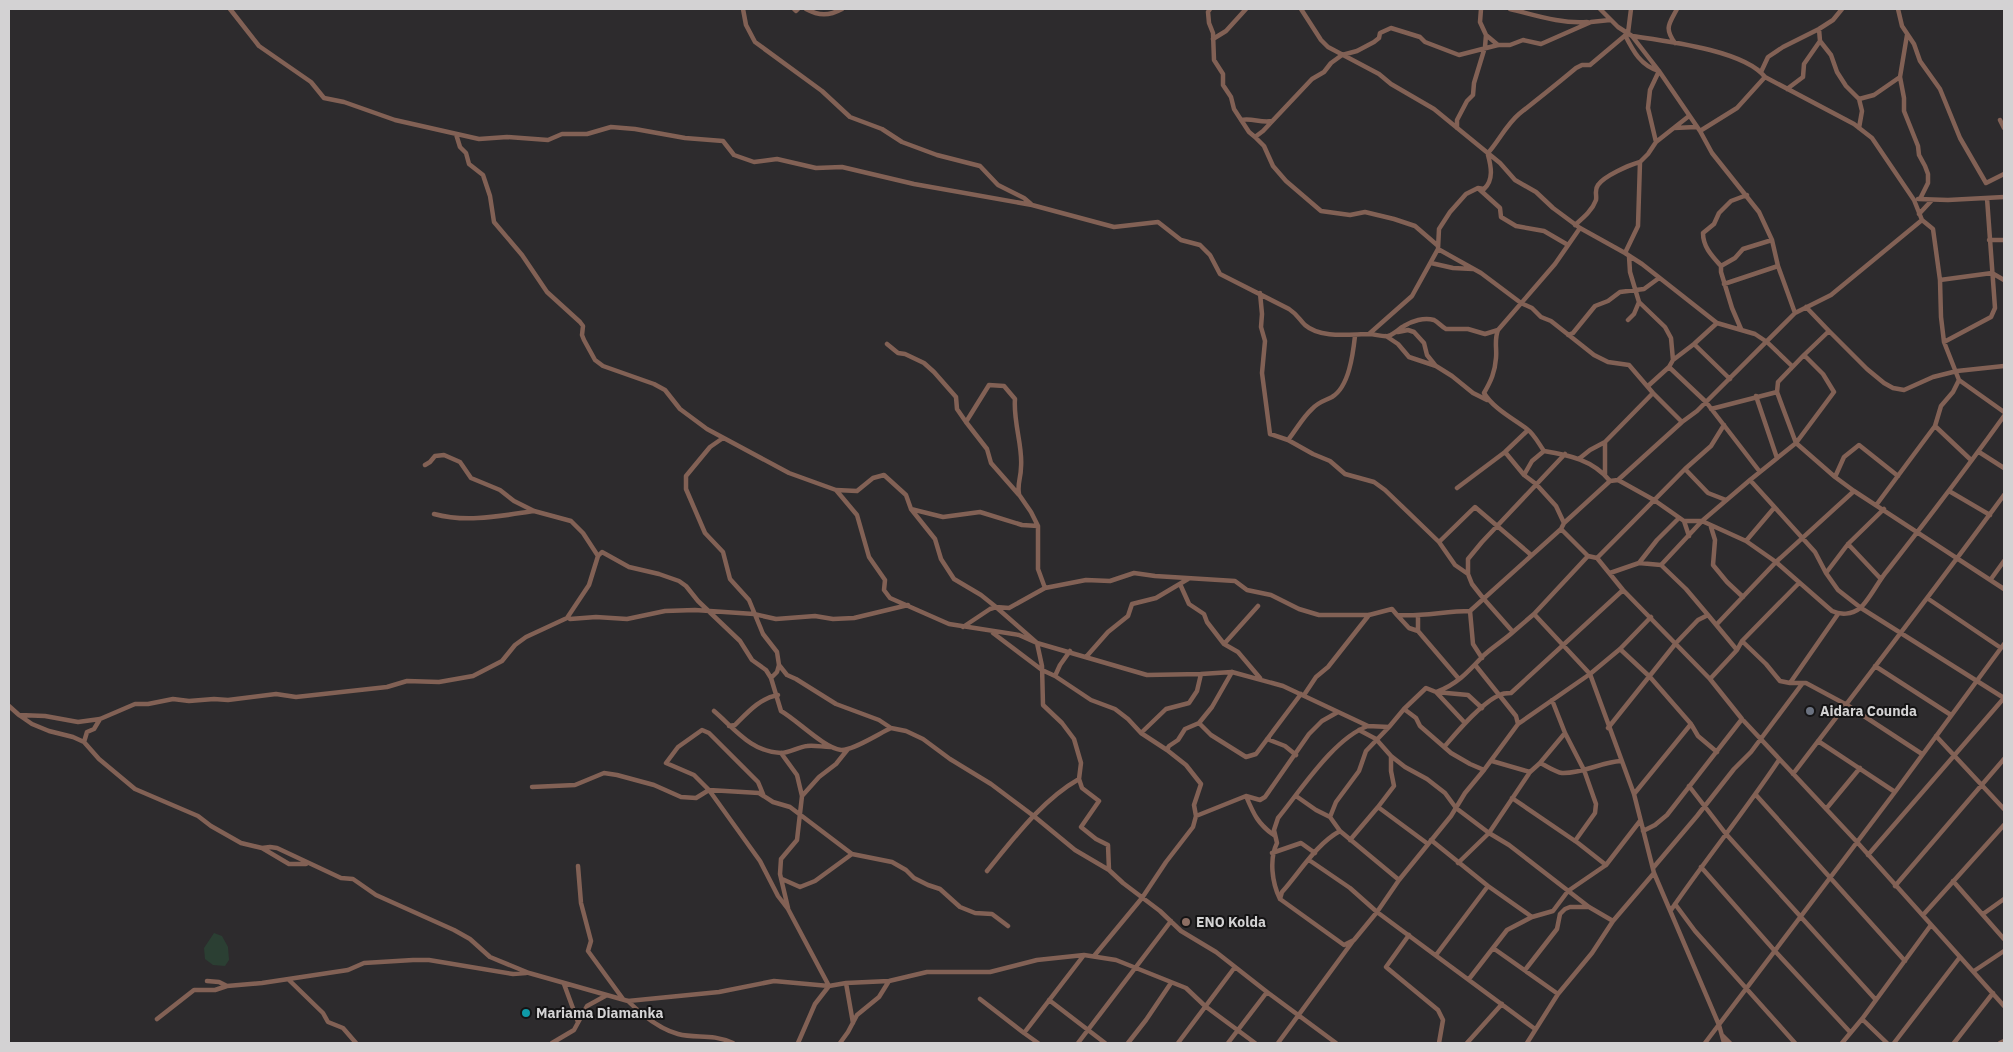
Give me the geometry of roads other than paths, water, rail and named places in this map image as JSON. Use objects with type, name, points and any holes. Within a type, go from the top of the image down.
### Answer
[{"type":"street","points":[[230,9],[259,46],[311,82],[324,98],[344,102],[395,120],[479,139],[518,137],[539,141],[548,140],[562,134],[587,134],[611,127],[635,129],[685,138],[723,141],[734,155],[754,162],[778,159],[816,168],[842,167],[914,184],[1032,205],[1114,228],[1158,222],[1181,240],[1200,245],[1210,255],[1220,274],[1260,293],[1299,315],[1306,326],[1321,332],[1355,336],[1369,334],[1386,336],[1398,344],[1410,357],[1436,366],[1473,393],[1489,401],[1516,423],[1528,430],[1544,451],[1580,458],[1605,475],[1610,481]]},
{"type":"street","points":[[743,9],[746,25],[755,42],[822,91],[850,117],[882,128],[902,142],[937,155],[980,166],[998,185],[1024,198],[1032,205]]},
{"type":"street","points":[[794,9],[796,11],[798,9]]},
{"type":"street","points":[[806,9],[816,14],[829,15],[842,9]]},
{"type":"street","points":[[1210,9],[1208,12],[1209,23],[1213,33],[1214,60],[1223,74],[1225,90],[1230,97],[1234,109],[1249,132],[1264,146],[1273,166],[1308,202],[1321,210],[1350,215],[1365,212],[1415,226],[1438,247],[1532,308],[1541,317],[1551,321],[1594,355],[1608,362],[1629,365],[1652,393],[1682,422]]},
{"type":"street","points":[[1213,39],[1226,31],[1246,9]]},
{"type":"street","points":[[1301,9],[1321,40],[1342,55],[1379,74],[1391,84],[1419,99],[1488,153],[1515,180],[1536,192],[1578,227],[1627,254],[1717,323],[1755,334],[1767,342],[1792,366]]},
{"type":"street","points":[[1480,9],[1480,22],[1486,35],[1498,45]]},
{"type":"street","points":[[1510,9],[1544,18],[1570,22],[1610,20]]},
{"type":"street","points":[[1600,9],[1610,20],[1629,35],[1659,71],[1690,116],[1712,153],[1759,212],[1772,240],[1778,266],[1795,313]]},
{"type":"street","points":[[1632,9],[1629,35],[1639,58],[1649,68],[1659,71]]},
{"type":"street","points":[[1675,43],[1668,34],[1668,28],[1676,9]]},
{"type":"street","points":[[1761,72],[1768,57],[1783,46],[1833,20],[1842,9]]},
{"type":"street","points":[[1898,9],[1902,26],[1914,44],[1920,61],[1940,89],[1960,138],[1986,183],[2004,174]]},
{"type":"street","points":[[1255,137],[1312,79],[1324,72],[1331,63],[1342,55],[1357,51],[1374,42],[1379,38],[1380,33],[1391,28],[1420,37],[1425,42],[1459,55],[1498,45],[1510,45],[1523,40],[1541,44],[1591,22]]},
{"type":"street","points":[[1818,29],[1820,40],[1830,55],[1837,72],[1846,86],[1859,98],[1862,111],[1859,128]]},
{"type":"street","points":[[1457,128],[1457,120],[1473,95],[1474,83],[1485,48],[1486,35]]},
{"type":"street","points":[[1488,153],[1499,140],[1503,131],[1533,102],[1576,68],[1582,65],[1590,65],[1629,35],[1675,43],[1740,59],[1761,72],[1765,77],[1859,128],[1872,138],[1914,200],[1922,220],[1934,229],[1944,342],[1958,380],[1953,392],[1941,406],[1935,426],[1877,504]]},
{"type":"street","points":[[1907,35],[1900,77],[1904,98],[1904,111],[1918,146],[1919,155],[1928,174],[1928,183],[1920,199]]},
{"type":"street","points":[[1787,89],[1802,77],[1804,64],[1820,40]]},
{"type":"street","points":[[1656,142],[1648,108],[1650,90],[1659,71]]},
{"type":"street","points":[[1673,128],[1698,129],[1737,108],[1765,77]]},
{"type":"street","points":[[1859,98],[1874,95],[1900,77]]},
{"type":"street","points":[[1489,401],[1484,393],[1494,376],[1497,357],[1495,337],[1498,330],[1555,264],[1592,208],[1597,198],[1597,186],[1625,166],[1640,162],[1656,142],[1690,116]]},
{"type":"street","points":[[1241,120],[1252,118],[1261,123],[1273,120]]},
{"type":"street","points":[[2000,120],[2004,128]]},
{"type":"street","points":[[456,134],[460,147],[466,152],[470,164],[484,175],[494,222],[522,254],[547,292],[583,326],[582,335],[595,360],[604,366],[654,384],[665,390],[680,409],[707,429],[789,473],[836,490],[857,491],[873,478],[884,475],[906,495],[911,509],[936,539],[942,559],[954,579],[980,594],[1037,643],[1042,670],[1043,705],[1062,723],[1074,739],[1080,763],[1079,779],[1082,788],[1100,802],[1080,827],[1108,845],[1109,870]]},
{"type":"street","points":[[1369,334],[1412,296],[1431,264],[1438,247],[1439,229],[1450,212],[1466,194],[1478,188],[1484,189],[1490,180],[1491,168],[1488,153]]},
{"type":"street","points":[[1640,162],[1638,226],[1627,254],[1639,302],[1665,327],[1671,338],[1674,360]]},
{"type":"street","points":[[1478,188],[1500,208],[1500,217],[1516,226],[1544,231],[1568,245]]},
{"type":"street","points":[[1741,329],[1724,284],[1721,266],[1709,253],[1703,239],[1703,233],[1714,224],[1718,213],[1731,201],[1747,195]]},
{"type":"street","points":[[1914,200],[2004,197]]},
{"type":"street","points":[[1944,342],[1991,317],[1995,308],[1986,198]]},
{"type":"street","points":[[1919,214],[1932,200]]},
{"type":"street","points":[[1397,615],[1418,616],[1470,611],[1610,481],[1618,480],[1706,402],[1795,313],[1831,295],[1922,220]]},
{"type":"street","points":[[1721,266],[1735,258],[1743,249],[1772,240]]},
{"type":"street","points":[[1989,240],[2004,240]]},
{"type":"street","points":[[1431,264],[1474,269]]},
{"type":"street","points":[[1724,284],[1778,266]]},
{"type":"street","points":[[1940,280],[1992,273],[2004,280]]},
{"type":"street","points":[[1568,335],[1573,333],[1595,306],[1608,301],[1620,292],[1644,289],[1659,278]]},
{"type":"street","points":[[1260,293],[1261,327],[1265,341],[1262,373],[1270,434],[1288,440],[1330,461],[1345,474],[1374,482],[1385,490],[1439,542],[1455,565],[1468,574]]},
{"type":"street","points":[[1628,320],[1634,314],[1639,302]]},
{"type":"street","points":[[1806,307],[1867,369],[1884,383],[1894,388],[1904,390],[1933,377],[1956,371],[2004,366]]},
{"type":"street","points":[[1386,336],[1413,321],[1424,319],[1435,320],[1446,330],[1468,329],[1485,334],[1498,330]]},
{"type":"street","points":[[1648,386],[1674,360],[1717,323]]},
{"type":"street","points":[[1396,332],[1408,330],[1414,332],[1424,343],[1427,355],[1436,366]]},
{"type":"street","points":[[1829,331],[1778,382],[1777,392],[1796,444],[1854,491],[1877,504],[2004,589]]},
{"type":"street","points":[[1288,440],[1310,410],[1320,401],[1332,396],[1342,388],[1346,381],[1355,336]]},
{"type":"street","points":[[887,344],[898,353],[905,354],[924,364],[934,372],[956,397],[957,409],[987,449],[991,463],[1020,496],[1038,526],[1038,569],[1045,588]]},
{"type":"street","points":[[1694,344],[1730,379]]},
{"type":"street","points":[[1661,564],[1726,500],[1796,444],[1834,392],[1823,374],[1804,354]]},
{"type":"street","points":[[1669,367],[1706,402],[1760,472]]},
{"type":"street","points":[[1958,380],[2004,412]]},
{"type":"street","points":[[966,422],[989,385],[1004,386],[1015,399],[1014,413],[1021,467],[1017,485],[1020,496]]},
{"type":"street","points":[[1711,409],[1777,392]]},
{"type":"street","points":[[1580,458],[1605,442],[1652,393]]},
{"type":"street","points":[[1756,396],[1777,458]]},
{"type":"street","points":[[1618,480],[1654,500],[1684,521],[1702,522],[1746,541],[1776,562],[1832,611],[1838,614],[1849,613],[1861,608],[1880,578],[1949,492],[2004,416]]},
{"type":"street","points":[[1597,558],[1685,469],[1711,446],[1724,425]]},
{"type":"street","points":[[1935,426],[1971,460]]},
{"type":"street","points":[[1457,488],[1505,452],[1528,430]]},
{"type":"street","points":[[723,438],[710,447],[686,476],[686,488],[704,533],[723,552],[730,579],[749,600],[763,634],[777,652],[779,665],[777,672],[771,678]]},
{"type":"street","points":[[1605,442],[1605,475]]},
{"type":"street","points":[[1835,477],[1844,457],[1859,445],[1898,476]]},
{"type":"street","points":[[1524,474],[1532,461],[1544,451]]},
{"type":"street","points":[[1505,452],[1556,506],[1564,523]]},
{"type":"street","points":[[1979,452],[2004,468]]},
{"type":"street","points":[[1513,632],[1472,584],[1468,574],[1468,559],[1565,454]]},
{"type":"street","points":[[425,465],[435,456],[453,458],[460,462],[471,478],[500,490],[514,501],[534,511],[572,521],[583,532],[598,556]]},
{"type":"street","points":[[1685,469],[1708,493],[1726,500]]},
{"type":"street","points":[[1750,480],[1815,552],[1838,590],[1899,633],[2004,698],[1868,855]]},
{"type":"street","points":[[836,490],[857,515],[869,557],[885,580],[884,590],[890,598],[939,621],[963,628],[1019,636],[1148,675],[1232,672],[1283,686],[1368,726],[1389,727]]},
{"type":"street","points":[[1717,624],[1776,562],[1854,491]]},
{"type":"street","points":[[1949,492],[1990,515]]},
{"type":"street","points":[[1794,774],[1899,633],[1959,559],[2004,495]]},
{"type":"street","points":[[1439,542],[1475,507],[1530,554]]},
{"type":"street","points":[[1746,541],[1774,508]]},
{"type":"street","points":[[911,509],[943,517],[980,512],[1022,525],[1038,526]]},
{"type":"street","points":[[1826,573],[1848,544],[1884,509]]},
{"type":"street","points":[[434,514],[453,519],[492,517],[534,511]]},
{"type":"street","points":[[1639,563],[1657,540],[1679,518]]},
{"type":"street","points":[[1684,521],[1689,536]]},
{"type":"street","points":[[1711,527],[1715,540],[1713,565],[1743,597]]},
{"type":"street","points":[[1561,528],[1588,556],[1597,558],[1623,590],[1710,679],[1742,719],[1857,842],[2004,1006]]},
{"type":"street","points":[[1848,544],[1880,578]]},
{"type":"street","points":[[19,715],[45,716],[78,722],[100,719],[135,704],[148,704],[173,699],[189,701],[228,700],[276,694],[296,697],[386,687],[406,681],[439,682],[473,676],[502,661],[515,645],[526,637],[567,618],[589,585],[598,556],[602,552],[629,567],[680,581],[740,641],[752,660],[766,670],[778,696],[781,711],[794,718],[809,732],[834,748],[840,750],[848,749],[891,728]]},
{"type":"street","points":[[1436,692],[1450,687],[1476,666],[1482,658],[1534,614],[1588,556]]},
{"type":"street","points":[[1991,579],[2004,561]]},
{"type":"street","points":[[1610,573],[1639,563],[1661,564],[1717,624],[1737,650]]},
{"type":"street","points":[[963,628],[990,609],[996,607],[1009,608],[1045,588],[1086,580],[1110,581],[1134,573],[1188,579],[1235,581],[1247,590],[1271,595],[1299,609],[1319,615],[1369,615],[1392,609],[1409,628],[1418,631],[1459,679]]},
{"type":"street","points":[[1086,657],[1108,632],[1128,616],[1132,604],[1156,598],[1188,579]]},
{"type":"street","points":[[1710,679],[1737,650],[1742,641],[1799,583]]},
{"type":"street","points":[[1180,584],[1189,604],[1204,614],[1207,622],[1224,644],[1238,652],[1261,679]]},
{"type":"street","points":[[1445,746],[1465,723],[1482,708],[1500,694],[1511,693],[1623,590]]},
{"type":"street","points":[[1705,1043],[2003,646],[1927,598]]},
{"type":"street","points":[[570,619],[596,617],[627,619],[665,611],[710,611],[754,614],[776,619],[816,616],[834,619],[854,618],[908,605]]},
{"type":"street","points":[[1224,644],[1258,606]]},
{"type":"street","points":[[1470,611],[1473,644],[1482,658]]},
{"type":"street","points":[[1534,614],[1590,674],[1608,728],[1634,794],[1654,870],[1719,1025],[1724,1043]]},
{"type":"street","points":[[1790,683],[1838,614]]},
{"type":"street","points":[[1199,723],[1211,735],[1246,757],[1256,754],[1302,694],[1316,677],[1328,667],[1369,615]]},
{"type":"street","points":[[1608,728],[1676,643],[1698,620],[1708,615]]},
{"type":"street","points":[[1418,616],[1418,631]]},
{"type":"street","points":[[1278,1043],[1518,724],[1590,674],[1620,649],[1651,617]]},
{"type":"street","points":[[992,632],[1042,670],[1056,676],[1091,700],[1115,710],[1141,733],[1186,765],[1200,784],[1194,804],[1196,816],[1193,827],[1166,862],[1142,898],[1094,956]]},
{"type":"street","points":[[1742,641],[1766,664],[1780,681],[1802,684],[1806,682],[1847,705],[1922,754]]},
{"type":"street","points":[[1620,649],[1650,676],[1691,724],[1698,736],[1717,752]]},
{"type":"street","points":[[1056,676],[1060,665],[1070,651]]},
{"type":"street","points":[[779,665],[787,675]]},
{"type":"street","points":[[1476,666],[1516,716],[1518,724]]},
{"type":"street","points":[[1876,666],[1951,716]]},
{"type":"street","points":[[777,672],[796,678],[836,704],[879,720],[891,728],[906,731],[923,739],[950,759],[991,784],[1075,850],[1109,870],[1181,932],[1216,952],[1336,1043]]},
{"type":"street","points":[[1167,750],[1186,729],[1199,723],[1212,707],[1232,672]]},
{"type":"street","points":[[1141,733],[1166,709],[1189,703],[1197,691],[1201,674]]},
{"type":"street","points":[[1527,1043],[1558,994],[1592,953],[1613,921],[1734,768],[1762,739],[1802,684]]},
{"type":"street","points":[[1330,817],[1336,802],[1358,771],[1366,751],[1426,688],[1436,692],[1468,695],[1482,708]]},
{"type":"street","points":[[1436,692],[1465,723]]},
{"type":"street","points":[[729,726],[735,725],[767,697],[778,696]]},
{"type":"street","points":[[1552,700],[1565,733],[1584,770],[1596,804],[1595,813],[1575,840]]},
{"type":"street","points":[[9,706],[32,724],[49,732],[72,736],[84,742],[99,759],[135,789],[198,816],[211,826],[241,843],[262,848],[289,864],[315,866]]},
{"type":"street","points":[[1404,709],[1416,718],[1420,726],[1445,746],[1464,760],[1484,770]]},
{"type":"street","points":[[714,710],[729,726],[752,744],[771,752],[781,753],[807,746],[834,748]]},
{"type":"street","points":[[1196,816],[1246,796],[1260,800],[1266,797],[1310,734],[1322,721],[1338,712]]},
{"type":"street","points":[[84,742],[87,732],[94,729],[100,719]]},
{"type":"street","points":[[1643,831],[1662,821],[1742,719]]},
{"type":"street","points":[[1634,794],[1691,724]]},
{"type":"street","points":[[1354,940],[1344,945],[1280,899],[1275,888],[1272,853],[1277,843],[1274,830],[1278,818],[1333,750],[1355,731],[1368,726]]},
{"type":"street","points":[[764,796],[758,782],[709,733],[702,730],[678,747],[666,763],[694,775],[709,790],[760,861],[829,986]]},
{"type":"street","points":[[1359,730],[1376,739],[1391,756],[1405,767],[1427,779],[1445,793],[1456,808],[1489,833],[1509,845],[1589,907],[1613,921]]},
{"type":"street","points":[[1458,863],[1489,833],[1530,772],[1565,733]]},
{"type":"street","points":[[1936,736],[2004,809]]},
{"type":"street","points":[[1267,739],[1285,746],[1296,756]]},
{"type":"street","points":[[1818,741],[1895,792]]},
{"type":"street","points":[[802,796],[819,777],[836,764],[848,749]]},
{"type":"street","points":[[781,753],[797,775],[802,796],[797,840],[781,859],[782,879],[788,909]]},
{"type":"street","points":[[1350,840],[1394,786],[1390,771],[1391,756]]},
{"type":"street","points":[[1895,886],[2004,759]]},
{"type":"street","points":[[1671,910],[1756,795],[1779,760]]},
{"type":"street","points":[[1492,761],[1530,772]]},
{"type":"street","points":[[1540,763],[1561,773],[1584,770],[1610,762],[1621,761]]},
{"type":"street","points":[[1826,810],[1860,768]]},
{"type":"street","points":[[532,787],[575,785],[604,773],[646,783],[682,797],[696,798],[709,790],[759,792],[773,802],[790,807],[852,854],[881,859],[898,865],[914,878],[940,889],[960,907],[975,913],[992,914],[1008,926]]},
{"type":"street","points":[[987,871],[1050,800],[1079,779]]},
{"type":"street","points":[[1689,786],[1726,834],[1876,1000]]},
{"type":"street","points":[[1756,795],[1905,961]]},
{"type":"street","points":[[1246,796],[1256,819],[1262,827],[1275,836]]},
{"type":"street","points":[[1296,796],[1330,817],[1340,831],[1399,880]]},
{"type":"street","points":[[1512,798],[1575,840],[1606,865]]},
{"type":"street","points":[[1378,807],[1430,842],[1532,917]]},
{"type":"street","points":[[1469,979],[1507,930],[1532,917],[1553,911],[1568,891],[1606,865],[1640,820]]},
{"type":"street","points":[[1922,914],[2004,825]]},
{"type":"street","points":[[1280,899],[1282,892],[1309,860],[1333,835],[1340,831]]},
{"type":"street","points":[[1272,853],[1302,843],[1315,854]]},
{"type":"street","points":[[262,848],[277,848],[341,878],[353,880],[376,895],[395,902],[470,939],[490,957],[529,973],[626,1000],[719,992],[774,981],[829,986],[846,983],[889,981],[927,972],[990,972],[1038,960],[1084,954],[1116,960],[1186,988],[1237,1032],[1255,1043]]},
{"type":"street","points":[[782,879],[800,887],[815,881],[852,854]]},
{"type":"street","points":[[1309,860],[1350,888],[1377,912],[1536,1029]]},
{"type":"street","points":[[578,866],[581,905],[591,941],[588,951],[626,1000],[656,1022],[679,1034],[722,1038],[733,1043]]},
{"type":"street","points":[[1701,867],[1850,1032]]},
{"type":"street","points":[[1954,881],[2004,939]]},
{"type":"street","points":[[1436,955],[1488,886]]},
{"type":"street","points":[[1983,914],[2004,899]]},
{"type":"street","points":[[1675,904],[1695,931],[1795,1043]]},
{"type":"street","points":[[1525,970],[1557,929],[1560,914],[1570,907],[1589,907]]},
{"type":"street","points":[[1078,1043],[1171,922]]},
{"type":"street","points":[[1842,1043],[1931,925]]},
{"type":"street","points":[[1409,935],[1386,967],[1438,1010],[1443,1020],[1439,1043]]},
{"type":"street","points":[[1493,948],[1558,994]]},
{"type":"street","points":[[1974,971],[2004,951]]},
{"type":"street","points":[[1024,1033],[1084,954]]},
{"type":"street","points":[[1894,1043],[1960,958]]},
{"type":"street","points":[[157,1019],[194,990],[215,990],[227,986],[289,980],[348,970],[364,963],[429,960],[511,974],[529,973]]},
{"type":"street","points":[[1178,1043],[1235,967]]},
{"type":"street","points":[[289,980],[323,1013],[328,1022],[343,1028],[356,1043]]},
{"type":"street","points":[[207,981],[219,982],[227,986]]},
{"type":"street","points":[[840,1043],[857,1015],[879,997],[889,981]]},
{"type":"street","points":[[846,983],[853,1023]]},
{"type":"street","points":[[1128,1043],[1171,983]]},
{"type":"street","points":[[564,984],[578,1022]]},
{"type":"street","points":[[798,1043],[815,1004],[829,986]]},
{"type":"street","points":[[1228,1043],[1267,992]]},
{"type":"street","points":[[1954,1043],[1993,993]]},
{"type":"street","points":[[552,1043],[574,1030],[587,1006],[607,996]]},
{"type":"street","points":[[980,999],[1038,1043]]},
{"type":"street","points":[[1049,1000],[1106,1043]]},
{"type":"street","points":[[1467,1043],[1502,1004]]},
{"type":"street","points":[[1862,1018],[1887,1043]]},
{"type":"street","points":[[1722,1036],[1730,1043]]},
{"type":"street","points":[[2000,1043],[2004,1041]]},
{"type":"place","name":"Aidara Counda","points":[[1810,711]]},
{"type":"place","name":"ENO Kolda","points":[[1186,922]]},
{"type":"place","name":"Mariama Diamanka","points":[[526,1013]]}]
